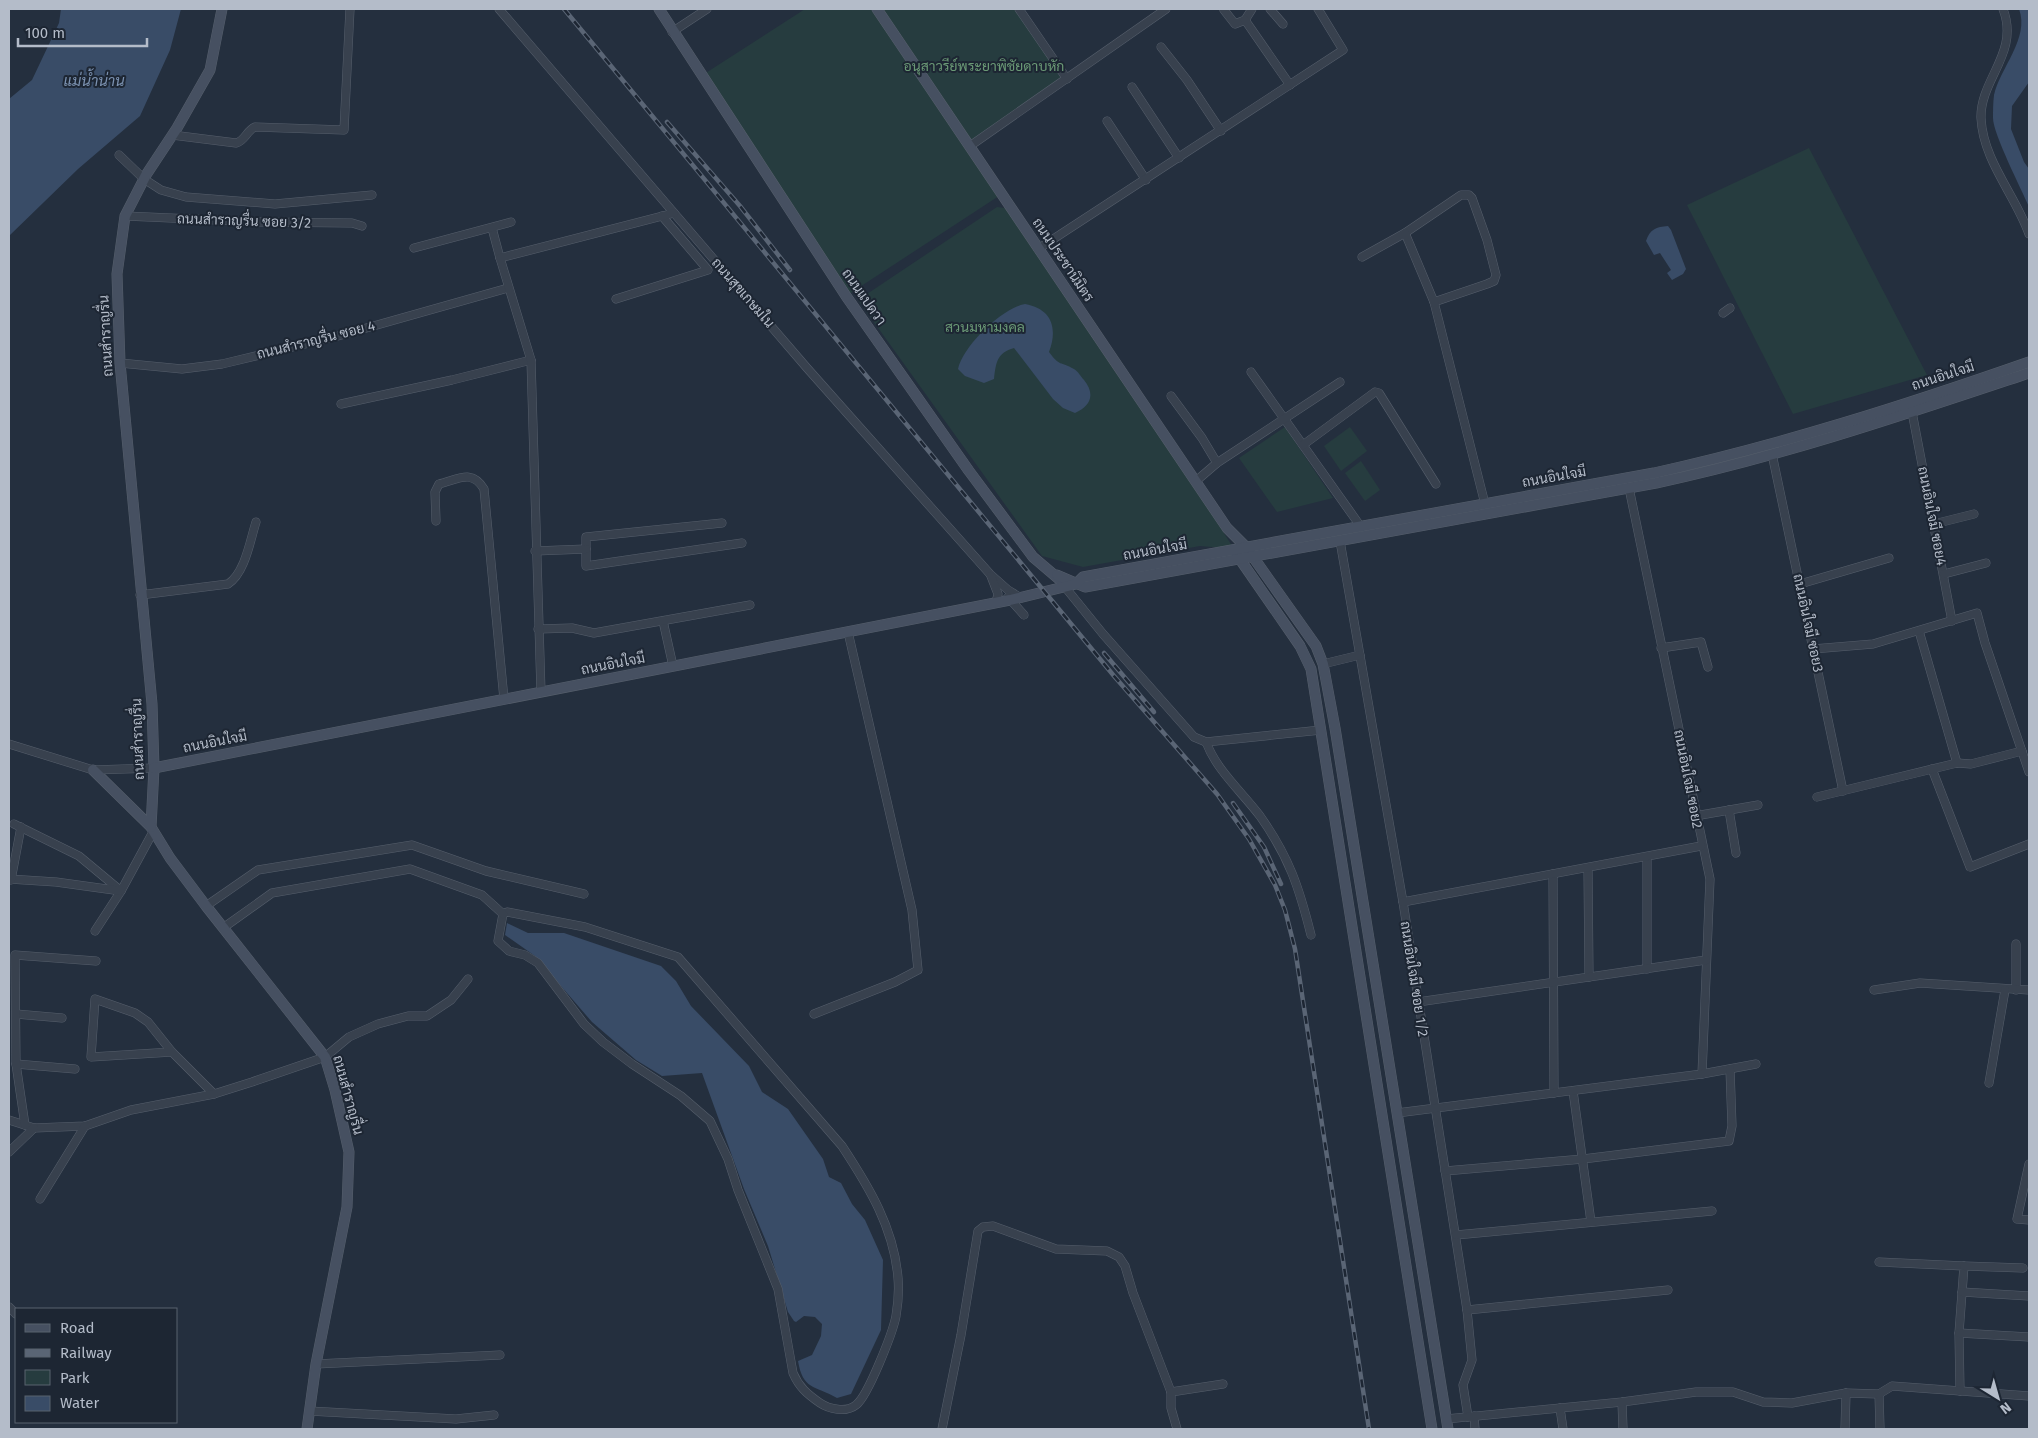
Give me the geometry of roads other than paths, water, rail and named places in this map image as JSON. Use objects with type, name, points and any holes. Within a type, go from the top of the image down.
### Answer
[{"type":"main road","name":"ถนนสำราญรื่น","points":[[222,9],[210,70],[144,179],[126,216],[117,274],[120,363],[140,595],[152,704],[154,768],[152,830],[206,906],[325,1057],[335,1090],[349,1152],[347,1207],[316,1364],[306,1429]]},
{"type":"main road","name":"ถนนแปดวา","points":[[659,9],[672,32],[846,296],[963,463],[1033,557],[1070,585]]},
{"type":"main road","name":"ถนนประชานิมิตร","points":[[877,9],[1227,528],[1246,547],[1316,646],[1323,664],[1447,1424]]},
{"type":"main road","name":"ถนนอินใจมี","points":[[1628,483],[1715,460],[1890,408],[2029,362]]},
{"type":"main road","name":"ถนนอินใจมี","points":[[154,768],[1021,598],[1070,585],[1083,576],[1246,547],[1362,532],[1628,483],[1717,470],[1912,412],[2029,373]]},
{"type":"main road","name":"ถนนประชานิมิตร","points":[[1227,528],[1234,550],[1308,661],[1321,730],[1432,1429]]},
{"type":"main road","name":"ถนนอินใจมี","points":[[1070,585],[1085,587],[1252,557],[1340,541],[1362,532]]},
{"type":"main road","points":[[1051,591],[1054,584],[1054,573]]},
{"type":"main road","points":[[93,770],[152,830]]},
{"type":"main road","points":[[1415,1322],[1430,1320]]},
{"type":"street","points":[[172,135],[236,143],[241,142],[250,129],[255,127],[344,130],[350,9]]},
{"type":"street","name":"ถนนสุขเกษมใน","points":[[499,9],[1024,615]]},
{"type":"street","points":[[672,32],[707,9]]},
{"type":"street","points":[[1019,9],[1066,79]]},
{"type":"street","points":[[970,146],[1166,9]]},
{"type":"street","points":[[1225,9],[1235,24],[1245,20],[1251,9]]},
{"type":"street","points":[[1270,9],[1283,24]]},
{"type":"street","points":[[1038,248],[1146,180],[1342,50],[1318,9]]},
{"type":"street","points":[[2002,9],[2008,34],[1984,102],[1982,128],[1997,169],[2029,234]]},
{"type":"street","points":[[1245,20],[1290,85]]},
{"type":"street","points":[[1161,47],[1188,80],[1221,131]]},
{"type":"street","points":[[1132,88],[1179,158]]},
{"type":"street","points":[[1107,121],[1146,180]]},
{"type":"street","points":[[118,155],[144,179],[161,190],[186,197],[275,204],[372,195]]},
{"type":"street","points":[[1362,257],[1405,233],[1461,196],[1469,196],[1472,198],[1487,240],[1496,276],[1494,280],[1487,284],[1434,302]]},
{"type":"street","points":[[500,258],[674,213]]},
{"type":"street","name":"ถนนสำราญรื่น ซอย 3/2","points":[[126,216],[352,223],[362,226]]},
{"type":"street","points":[[616,299],[708,270],[662,216]]},
{"type":"street","points":[[414,248],[512,222]]},
{"type":"street","points":[[492,228],[508,288],[531,360],[535,551],[541,692]]},
{"type":"street","points":[[1405,233],[1434,302],[1486,509]]},
{"type":"street","name":"ถนนสำราญรื่น ซอย 4","points":[[120,363],[182,369],[222,364],[338,336],[508,288]]},
{"type":"street","points":[[1723,313],[1730,308]]},
{"type":"street","points":[[341,404],[452,380],[531,360]]},
{"type":"street","points":[[1251,372],[1362,532]]},
{"type":"street","points":[[1196,481],[1217,464],[1340,382]]},
{"type":"street","points":[[1303,445],[1375,392],[1379,393],[1436,484]]},
{"type":"street","points":[[1171,396],[1202,438],[1217,464]]},
{"type":"street","name":"ถนนอินใจมี ซอย4","points":[[1912,412],[1952,621]]},
{"type":"street","name":"ถนนอินใจมี ซอย3","points":[[1772,454],[1843,791]]},
{"type":"street","points":[[436,521],[435,492],[439,484],[470,476],[479,480],[484,489],[504,699]]},
{"type":"street","name":"ถนนอินใจมี ซอย2","points":[[1628,483],[1701,846],[1710,879],[1702,1074]]},
{"type":"street","points":[[1934,524],[1974,514]]},
{"type":"street","points":[[140,595],[228,584],[234,580],[240,570],[256,522]]},
{"type":"street","points":[[722,523],[586,537],[586,566],[742,543]]},
{"type":"street","name":"ถนนอินใจมี ซอย 1/2","points":[[1340,541],[1403,902],[1434,1108],[1468,1310],[1472,1360],[1463,1385],[1475,1429]]},
{"type":"street","points":[[535,551],[586,549]]},
{"type":"street","points":[[1800,584],[1889,558]]},
{"type":"street","points":[[1944,574],[1986,563]]},
{"type":"street","name":"ถนนสุขเกษมใน","points":[[990,574],[1008,590],[1021,598]]},
{"type":"street","name":"ถนนสุขเกษมใน","points":[[990,574],[998,594],[996,603]]},
{"type":"street","points":[[1070,585],[1176,719],[1194,737],[1206,742],[1321,730]]},
{"type":"street","points":[[538,629],[572,628],[594,633],[750,605]]},
{"type":"street","points":[[1813,649],[1873,644],[1919,632],[1977,613],[1984,642],[2029,772]]},
{"type":"street","points":[[663,621],[673,666]]},
{"type":"street","points":[[814,1014],[895,982],[918,970],[912,910],[848,632]]},
{"type":"street","points":[[1919,632],[1957,763]]},
{"type":"street","points":[[1661,648],[1701,642],[1708,667]]},
{"type":"street","points":[[1323,664],[1360,655]]},
{"type":"street","points":[[1206,742],[1212,757],[1259,816],[1287,858],[1299,890],[1311,935]]},
{"type":"street","points":[[9,744],[93,770],[154,768]]},
{"type":"street","points":[[1817,797],[1957,763],[1971,764],[2022,751]]},
{"type":"street","points":[[1932,769],[1970,867],[2029,844]]},
{"type":"street","points":[[1695,816],[1758,804]]},
{"type":"street","points":[[1729,810],[1736,853]]},
{"type":"street","points":[[17,826],[79,856],[121,892],[56,882],[10,880],[17,826]]},
{"type":"street","points":[[95,930],[121,892],[152,830]]},
{"type":"street","points":[[206,906],[258,870],[412,845],[486,871],[584,894]]},
{"type":"street","points":[[1403,902],[1701,846]]},
{"type":"street","points":[[1647,857],[1647,969]]},
{"type":"street","points":[[1588,868],[1590,977]]},
{"type":"street","points":[[223,928],[272,893],[410,870],[482,895],[503,914],[514,913],[585,927],[678,957],[842,1146],[862,1176],[884,1218],[898,1278],[896,1315],[890,1337],[866,1391],[856,1405],[843,1410],[824,1406],[806,1394],[798,1384],[793,1373],[778,1289],[756,1230],[738,1190],[728,1159],[710,1120],[681,1096],[632,1064],[603,1042],[584,1024],[538,963],[525,955],[510,951],[498,941],[503,914]]},
{"type":"street","points":[[1553,874],[1554,1093]]},
{"type":"street","points":[[2016,944],[2016,990]]},
{"type":"street","points":[[25,1125],[16,1064],[15,956],[96,962]]},
{"type":"street","points":[[1418,1002],[1706,960]]},
{"type":"street","points":[[9,1120],[34,1128],[85,1126],[131,1110],[214,1094],[294,1069],[325,1057],[349,1037],[378,1024],[408,1016],[427,1016],[442,1008],[468,979]]},
{"type":"street","points":[[1874,990],[1920,983],[2005,990],[2029,990]]},
{"type":"street","points":[[1989,1083],[2005,990]]},
{"type":"street","points":[[172,1052],[91,1057],[95,999],[135,1013],[148,1022],[172,1052],[214,1094]]},
{"type":"street","points":[[16,1014],[62,1018]]},
{"type":"street","points":[[16,1064],[75,1069]]},
{"type":"street","points":[[1397,1113],[1573,1092],[1702,1074],[1756,1064]]},
{"type":"street","points":[[1445,1171],[1582,1159],[1729,1141],[1732,1126],[1730,1069]]},
{"type":"street","points":[[1573,1092],[1591,1222]]},
{"type":"street","points":[[40,1199],[85,1126]]},
{"type":"street","points":[[9,1152],[34,1128]]},
{"type":"street","points":[[2029,1164],[2017,1219],[2029,1220]]},
{"type":"street","points":[[1456,1236],[1712,1211]]},
{"type":"street","points":[[942,1429],[961,1335],[978,1231],[984,1227],[994,1226],[1056,1249],[1107,1251],[1119,1257],[1125,1266],[1132,1293],[1171,1392],[1171,1408],[1178,1429]]},
{"type":"street","points":[[1879,1262],[2023,1268]]},
{"type":"street","points":[[1960,1391],[1959,1333],[1964,1266]]},
{"type":"street","points":[[1468,1310],[1668,1290]]},
{"type":"street","points":[[1962,1292],[2029,1296]]},
{"type":"street","points":[[1959,1333],[2029,1337]]},
{"type":"street","points":[[316,1364],[500,1355]]},
{"type":"street","points":[[1171,1392],[1223,1384]]},
{"type":"street","points":[[1447,1424],[1471,1416],[1622,1402],[1696,1392],[1733,1392],[1763,1402],[1792,1403],[1846,1393],[1879,1394],[1892,1386],[2029,1396]]},
{"type":"street","points":[[1845,1429],[1846,1393]]},
{"type":"street","points":[[1879,1394],[1880,1429]]},
{"type":"street","points":[[1622,1402],[1623,1429]]},
{"type":"street","points":[[1560,1408],[1563,1429]]},
{"type":"street","points":[[309,1411],[456,1418],[494,1415]]},
{"type":"water","name":"แม่น้ำน่าน","points":[[61,9],[181,9],[170,50],[140,116],[78,169],[9,236],[9,99],[32,80],[59,23]]},
{"type":"water","points":[[2019,9],[2029,9],[2029,82],[2012,106],[2011,129],[2024,162],[2029,169],[2029,207],[2003,149],[1994,126],[1993,118],[1994,95],[1997,85],[2018,42],[2021,31]]},
{"type":"water","points":[[1668,226],[1686,269],[1683,274],[1672,280],[1667,273],[1671,270],[1660,253],[1654,255],[1646,241],[1654,229]]},
{"type":"water","points":[[1025,304],[1041,310],[1047,315],[1053,335],[1049,352],[1058,362],[1075,370],[1088,385],[1090,400],[1075,413],[1063,408],[1053,399],[1014,348],[1008,350],[998,359],[994,379],[984,383],[965,376],[958,369],[967,350],[985,329],[1006,313]]},
{"type":"water","points":[[507,923],[528,933],[564,933],[661,966],[676,981],[691,1006],[749,1066],[762,1092],[788,1109],[823,1159],[829,1177],[841,1183],[852,1204],[865,1220],[883,1260],[881,1330],[851,1394],[837,1398],[806,1382],[803,1377],[798,1361],[812,1355],[821,1336],[822,1324],[815,1317],[804,1316],[796,1322],[788,1312],[768,1246],[744,1189],[702,1073],[662,1076],[636,1060],[592,1022],[535,956],[505,935]]},
{"type":"railway","points":[[564,9],[1114,676],[1217,794],[1249,839],[1275,885],[1285,910],[1295,949],[1369,1429]]},
{"type":"railway","points":[[667,122],[740,206],[790,270]]},
{"type":"railway","points":[[1104,653],[1154,712]]},
{"type":"railway","points":[[1233,803],[1264,847],[1281,884]]},
{"type":"park label","name":"อนุสาวรีย์พระยาพิชัยดาบหัก","points":[[984,66]]},
{"type":"park label","name":"สวนมหามงคล","points":[[985,327]]}]
